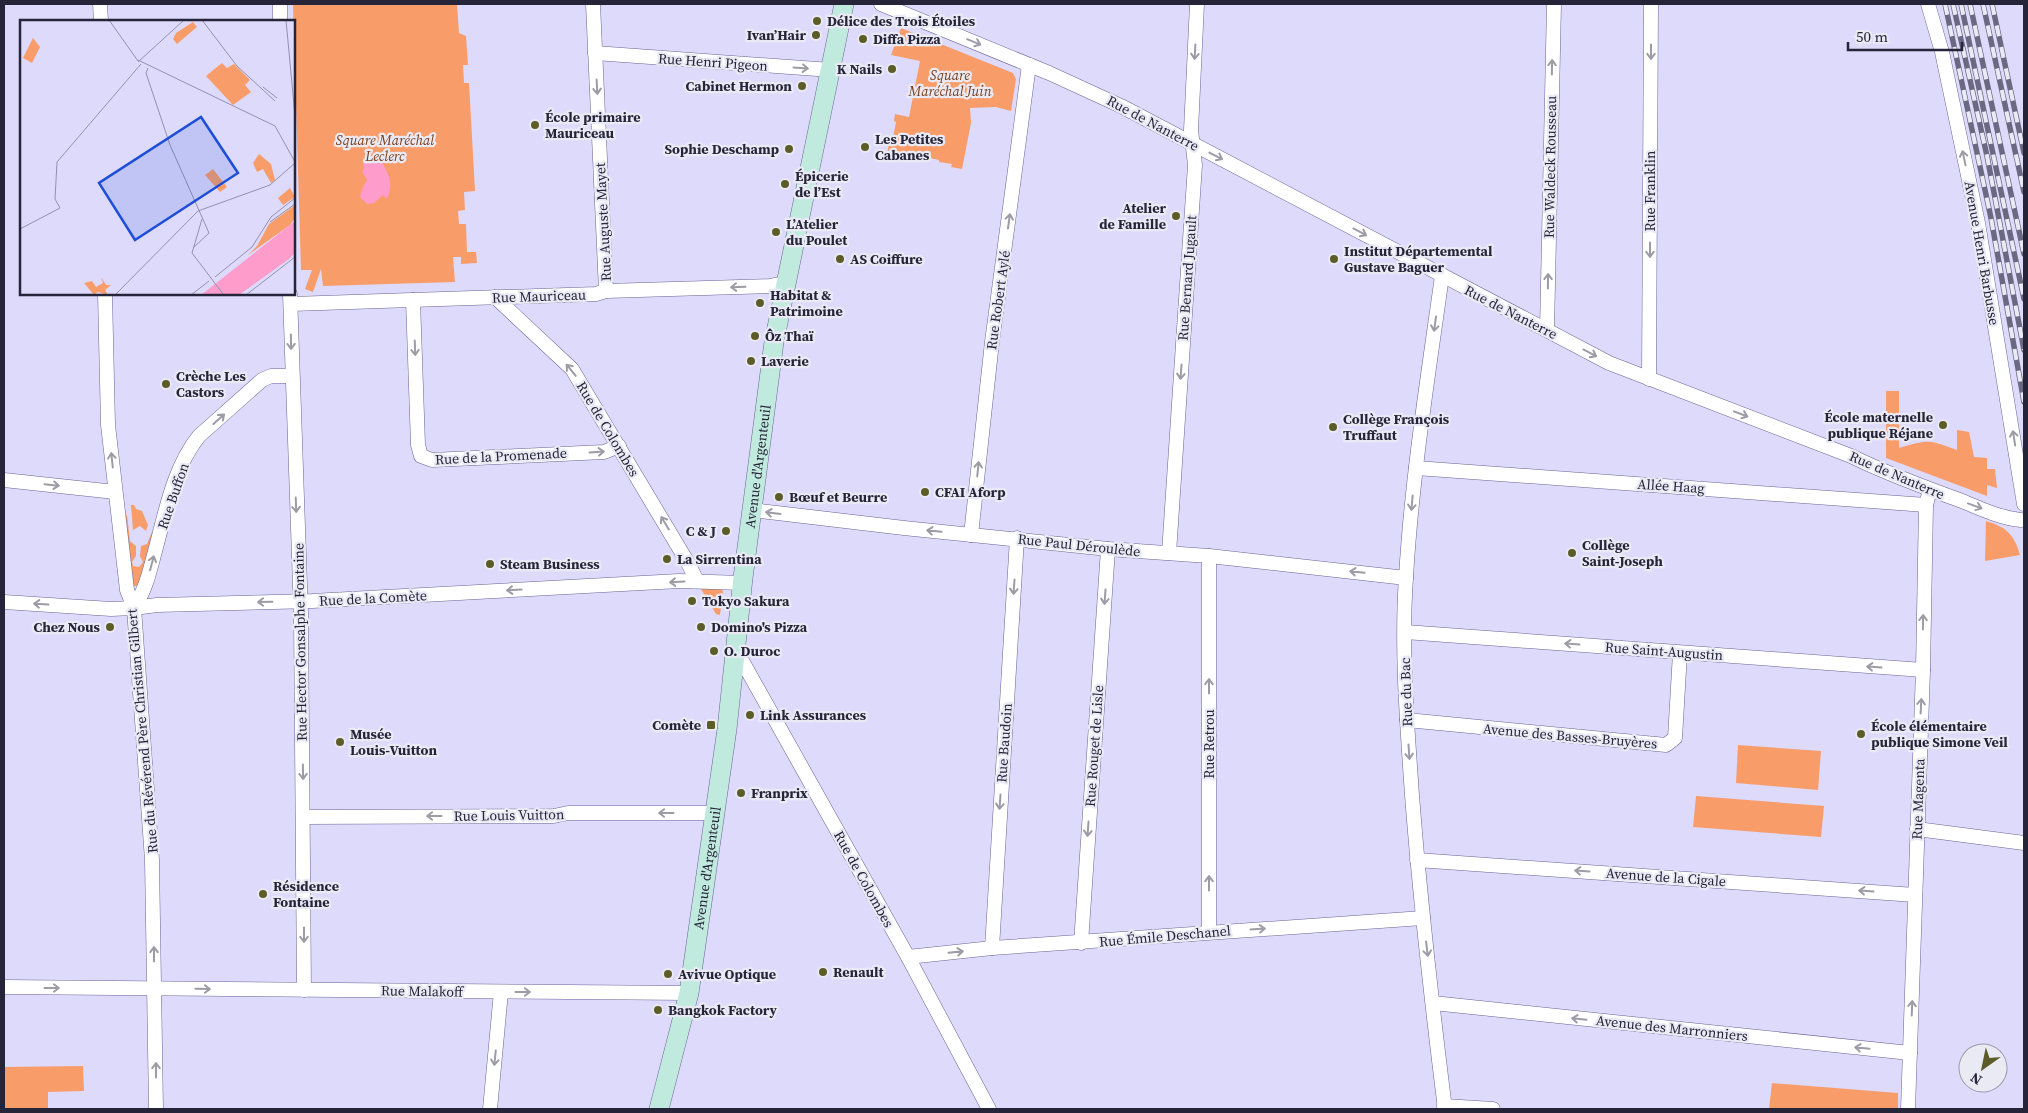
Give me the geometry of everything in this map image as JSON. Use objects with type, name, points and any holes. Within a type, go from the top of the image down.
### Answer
[{"type":"main road","name":"Avenue d'Argenteuil","points":[[659,1109],[689,993],[715,813],[774,342],[844,4]]},
{"type":"street","points":[[100,4],[101,20]]},
{"type":"street","points":[[280,4],[280,20]]},
{"type":"street","name":"Rue Auguste Mayet","points":[[592,4],[606,291]]},
{"type":"street","name":"Rue de Nanterre","points":[[881,4],[1097,94],[1609,363],[1851,456],[1882,471],[1930,490],[2023,524]]},
{"type":"street","name":"Rue Bernard Jugault","points":[[1169,553],[1195,165],[1191,130],[1197,4]]},
{"type":"street","name":"Rue Waldeck Rousseau","points":[[1547,330],[1554,4]]},
{"type":"street","name":"Rue Franklin","points":[[1649,379],[1652,4]]},
{"type":"street","name":"Avenue Henri Barbusse","points":[[1928,4],[1942,52],[1978,223],[2024,504],[2023,524]]},
{"type":"street","name":"Rue Henri Pigeon","points":[[595,53],[831,70]]},
{"type":"street","name":"Rue Robert Aylé","points":[[971,535],[992,342],[1030,65]]},
{"type":"street","name":"Rue du Bac","points":[[1442,276],[1416,468],[1406,578],[1404,632],[1406,720],[1417,860],[1445,1108]]},
{"type":"street","name":"Rue Mauriceau","points":[[290,299],[413,300],[596,294],[606,291],[770,286],[787,283]]},
{"type":"street","name":"Rue du Révérend Père Christian Gilbert","points":[[106,295],[108,425],[127,590],[134,608],[152,860],[156,1109]]},
{"type":"street","name":"Rue de Colombes","points":[[495,297],[572,369],[697,581]]},
{"type":"street","name":"Rue Hector Gonsalphe Fontaine","points":[[290,299],[291,376],[300,601],[304,990]]},
{"type":"street","name":"Rue de la Promenade","points":[[413,300],[418,445],[421,456],[432,460],[441,460],[604,452],[619,446]]},
{"type":"street","name":"Rue Buffon","points":[[134,608],[145,590],[177,478],[192,446],[199,436],[262,380],[270,376],[291,376]]},
{"type":"street","name":"Allée Haag","points":[[1416,468],[1926,505]]},
{"type":"street","points":[[4,480],[116,492]]},
{"type":"street","name":"Rue Magenta","points":[[1908,1109],[1923,670],[1926,505],[1930,490]]},
{"type":"street","name":"Rue Paul Déroulède","points":[[752,510],[971,535],[1017,538],[1108,549],[1209,556],[1406,578]]},
{"type":"street","name":"Rue Baudoin","points":[[992,948],[1017,538]]},
{"type":"street","name":"Rue Rouget de Lisle","points":[[1081,943],[1108,549]]},
{"type":"street","name":"Rue Retrou","points":[[1209,556],[1209,932]]},
{"type":"street","name":"Rue de la Comète","points":[[4,602],[134,608],[158,605],[300,601],[697,581],[743,583]]},
{"type":"street","name":"Rue Saint-Augustin","points":[[1404,632],[1923,670]]},
{"type":"street","name":"Rue de Colombes","points":[[736,650],[908,957],[989,1109]]},
{"type":"street","name":"Avenue des Basses-Bruyères","points":[[1406,720],[1666,745],[1676,738],[1680,653]]},
{"type":"street","name":"Rue Louis Vuitton","points":[[303,817],[715,813]]},
{"type":"street","points":[[1917,829],[2024,843]]},
{"type":"street","name":"Avenue de la Cigale","points":[[1417,860],[1915,895]]},
{"type":"street","name":"Rue Émile Deschanel","points":[[908,957],[992,948],[1423,918]]},
{"type":"street","name":"Rue Malakoff","points":[[4,987],[689,993]]},
{"type":"street","points":[[490,1109],[502,992]]},
{"type":"street","name":"Avenue des Marronniers","points":[[1433,1003],[1910,1053]]},
{"type":"street","points":[[1445,1108],[1493,1109]]},
{"type":"green space","name":"Square Maréchal Leclerc","points":[[293,4],[457,4],[459,33],[466,36],[468,65],[463,65],[464,83],[469,83],[475,191],[464,192],[465,210],[458,211],[459,224],[466,224],[467,252],[476,252],[477,263],[461,264],[461,257],[453,257],[455,282],[323,286],[321,269],[313,292],[305,289],[312,270],[301,270],[295,20],[293,20]]},
{"type":"green space","name":"Square Maréchal Juin","points":[[901,28],[1013,73],[1016,79],[1011,111],[996,107],[970,108],[971,123],[962,169],[951,167],[952,164],[939,162],[939,160],[912,154],[911,157],[896,154],[896,156],[887,155],[889,143],[892,143],[896,122],[894,121],[895,114],[909,117],[920,61],[891,55]]},
{"type":"green space","points":[[1886,391],[1899,391],[1899,448],[1916,443],[1933,442],[1957,450],[1957,430],[1969,432],[1974,457],[1987,458],[1987,469],[1995,469],[1997,488],[1987,485],[1987,496],[1886,458]]},
{"type":"green space","points":[[131,505],[142,511],[148,525],[146,531],[140,526],[133,530]]},
{"type":"green space","points":[[127,515],[130,541],[136,546],[136,556],[132,562],[133,566],[139,567],[143,562],[140,556],[141,546],[147,544],[152,532],[154,536],[138,586],[130,583],[124,518]]},
{"type":"green space","points":[[1986,521],[2008,532],[2015,542],[2020,555],[1985,561]]},
{"type":"green space","points":[[702,587],[720,587],[723,591],[720,615],[716,614],[701,589]]},
{"type":"green space","points":[[1738,745],[1821,751],[1818,790],[1736,783]]},
{"type":"green space","points":[[1696,796],[1824,806],[1821,837],[1693,827]]},
{"type":"green space","points":[[83,1066],[84,1091],[48,1092],[48,1109],[4,1109],[4,1067]]},
{"type":"green space","points":[[1772,1083],[1898,1093],[1898,1109],[1769,1109]]},
{"type":"shaded area","points":[[378,156],[389,176],[389,193],[387,199],[383,195],[374,203],[367,204],[360,197],[367,180],[362,171],[364,168],[363,164]]},
{"type":"railway","points":[[1945,4],[1991,218],[2024,402]]},
{"type":"railway","points":[[1953,4],[1987,156],[2024,350]]},
{"type":"railway","points":[[1961,4],[2024,299]]},
{"type":"railway","points":[[1970,4],[2024,254]]},
{"type":"railway","points":[[1983,4],[2024,192]]},
{"type":"railway","points":[[1992,4],[2024,153]]},
{"type":"place","name":"Délice des Trois Étoiles","points":[[817,21]]},
{"type":"place","name":"Ivan’Hair","points":[[816,35]]},
{"type":"place","name":"Diffa Pizza","points":[[863,39]]},
{"type":"place","name":"K Nails","points":[[892,69]]},
{"type":"place","name":"Cabinet Hermon","points":[[802,86]]},
{"type":"place","name":"École primaire Mauriceau","points":[[535,125]]},
{"type":"place","name":"Les Petites Cabanes","points":[[865,147]]},
{"type":"place","name":"Sophie Deschamp","points":[[789,149]]},
{"type":"place","name":"Épicerie de l’Est","points":[[785,184]]},
{"type":"place","name":"Atelier de Famille","points":[[1176,216]]},
{"type":"place","name":"L’Atelier du Poulet","points":[[776,232]]},
{"type":"place","name":"AS Coiffure","points":[[840,259]]},
{"type":"place","name":"Institut Départemental Gustave Baguer","points":[[1334,259]]},
{"type":"place","name":"Habitat & Patrimoine","points":[[760,303]]},
{"type":"place","name":"Ôz Thaï","points":[[755,336]]},
{"type":"place","name":"Laverie","points":[[751,361]]},
{"type":"place","name":"Crèche Les Castors","points":[[166,384]]},
{"type":"place","name":"École maternelle publique Réjane","points":[[1943,425]]},
{"type":"place","name":"Collège François Truffaut","points":[[1333,427]]},
{"type":"place","name":"CFAI Aforp","points":[[925,492]]},
{"type":"place","name":"Bœuf et Beurre","points":[[779,497]]},
{"type":"place","name":"C & J","points":[[726,531]]},
{"type":"place","name":"Collège Saint-Joseph","points":[[1572,553]]},
{"type":"place","name":"La Sirrentina","points":[[667,559]]},
{"type":"place","name":"Steam Business","points":[[490,564]]},
{"type":"place","name":"Tokyo Sakura","points":[[692,601]]},
{"type":"place","name":"Chez Nous","points":[[110,627]]},
{"type":"place","name":"Domino's Pizza","points":[[701,627]]},
{"type":"place","name":"O. Duroc","points":[[714,651]]},
{"type":"place","name":"Link Assurances","points":[[750,715]]},
{"type":"place","name":"Comète","points":[[711,725]]},
{"type":"place","name":"École élémentaire publique Simone Veil","points":[[1861,734]]},
{"type":"place","name":"Musée Louis-Vuitton","points":[[340,742]]},
{"type":"place","name":"Franprix","points":[[741,793]]},
{"type":"place","name":"Résidence Fontaine","points":[[263,894]]},
{"type":"place","name":"Renault","points":[[823,972]]},
{"type":"place","name":"Avivue Optique","points":[[668,974]]},
{"type":"place","name":"Bangkok Factory","points":[[658,1010]]}]
